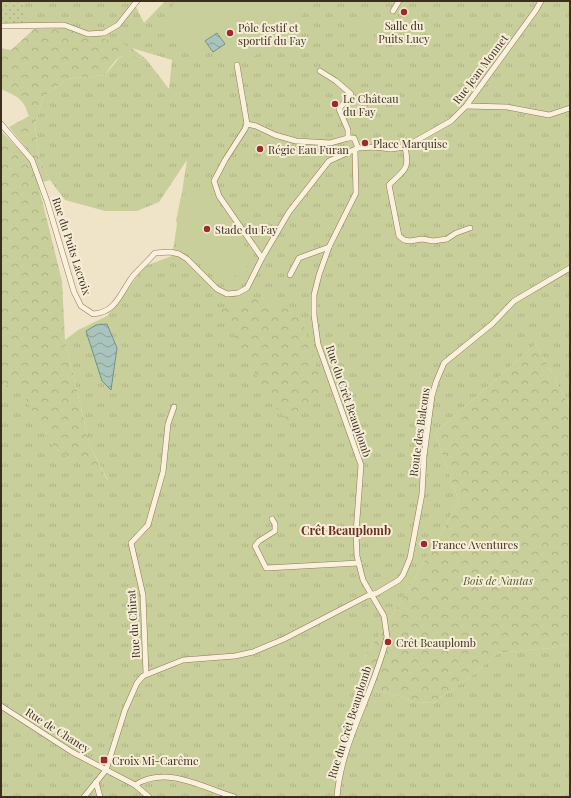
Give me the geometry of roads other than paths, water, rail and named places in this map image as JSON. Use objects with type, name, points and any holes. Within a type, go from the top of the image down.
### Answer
[{"type":"street","points":[[1,26],[64,25],[88,34],[104,33],[118,25],[137,1]]},
{"type":"street","points":[[393,11],[399,1]]},
{"type":"street","name":"Rue Jean Monnet","points":[[356,149],[374,147],[391,149],[405,147],[451,120],[466,106],[541,1]]},
{"type":"street","points":[[237,65],[246,124],[245,129],[225,160],[214,181],[219,196],[262,258]]},
{"type":"street","points":[[320,71],[336,81],[351,94],[339,109],[348,130],[348,138]]},
{"type":"street","points":[[466,106],[507,107],[549,115],[570,108]]},
{"type":"street","name":"Rue du Puits Lacroix","points":[[1,124],[32,160],[48,201],[74,292],[82,306],[93,314],[104,313],[114,305],[133,276],[155,253],[170,252],[179,254],[188,259],[217,289],[227,294],[238,293],[248,288],[262,258],[289,212],[318,172],[329,161],[356,149]]},
{"type":"street","points":[[246,124],[256,126],[275,135],[296,141],[330,143],[348,138],[354,138],[356,149]]},
{"type":"street","points":[[405,147],[408,162],[405,169],[390,185],[399,236],[404,240],[410,241],[422,239],[433,241],[448,240],[456,232],[470,228]]},
{"type":"street","name":"Rue du Crêt Beauplomb","points":[[337,797],[338,786],[346,758],[387,637],[384,616],[363,580],[358,563],[356,533],[361,465],[318,344],[314,315],[314,295],[329,247],[356,193],[356,149]]},
{"type":"street","points":[[290,275],[299,258],[329,247]]},
{"type":"street","name":"Route des Balcons","points":[[146,674],[184,660],[235,656],[253,652],[284,639],[371,595],[401,578],[411,555],[422,494],[424,456],[432,396],[444,363],[492,324],[514,301],[570,268]]},
{"type":"street","name":"Rue du Chirat","points":[[106,770],[125,710],[137,683],[140,678],[146,674],[143,595],[131,543],[148,525],[163,472],[168,424],[174,407]]},
{"type":"street","points":[[272,519],[275,524],[275,531],[259,541],[255,546],[266,568],[358,563]]},
{"type":"street","name":"Rue de Chaney","points":[[1,706],[72,752],[135,785],[149,797]]},
{"type":"street","points":[[84,797],[106,770]]},
{"type":"street","points":[[135,785],[154,778],[178,779],[198,783],[234,797]]},
{"type":"street","points":[[96,782],[100,797]]},
{"type":"water","points":[[217,33],[225,44],[213,52],[205,41]]},
{"type":"water","points":[[107,324],[117,348],[111,390],[102,381],[86,331],[96,325]]},
{"type":"place","name":"Salle du Puits Lucy","points":[[404,12]]},
{"type":"place","name":"Pôle festif et sportif du Fay","points":[[230,33]]},
{"type":"place","name":"Le Château du Fay","points":[[335,104]]},
{"type":"place","name":"Place Marquise","points":[[365,143]]},
{"type":"place","name":"Régie Eau Furan","points":[[260,149]]},
{"type":"place","name":"Stade du Fay","points":[[207,229]]},
{"type":"place","name":"France Aventures","points":[[424,544]]},
{"type":"place","name":"Crêt Beauplomb","points":[[388,642]]},
{"type":"place","name":"Croix Mi-Carême","points":[[104,760]]},
{"type":"district","name":"Crêt Beauplomb","points":[[346,530]]},
{"type":"park label","name":"Bois de Nantas","points":[[498,580]]}]
